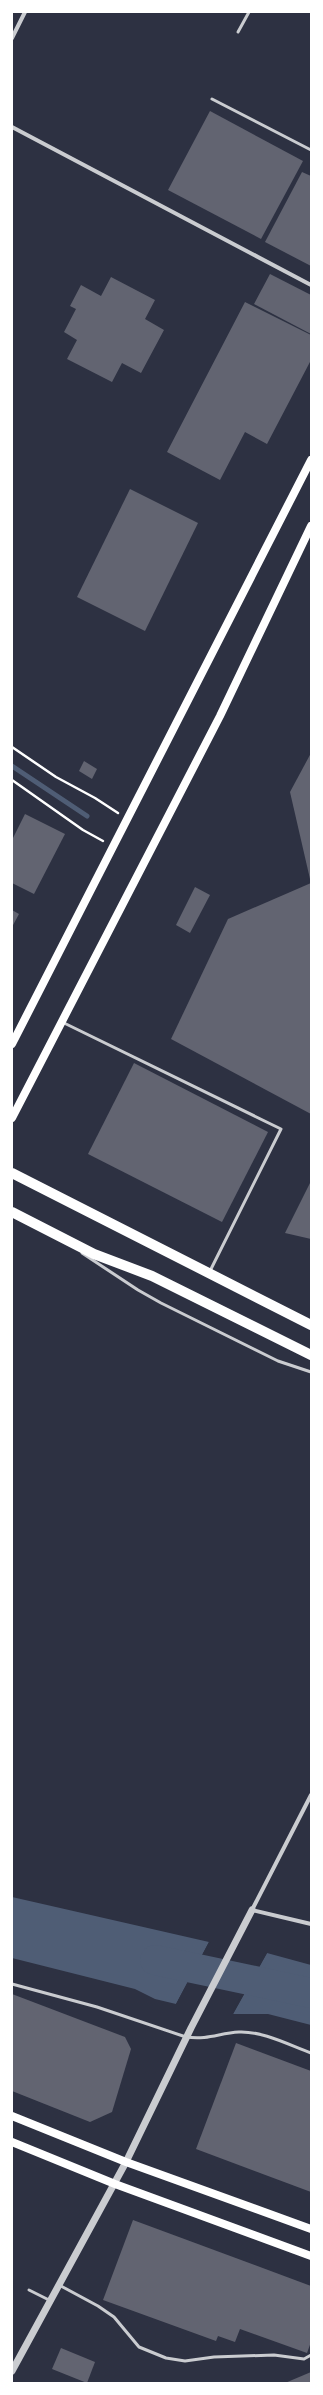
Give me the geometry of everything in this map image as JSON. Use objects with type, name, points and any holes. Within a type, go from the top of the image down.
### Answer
[{"type":"main road","points":[[12,1044],[311,460]]},
{"type":"main road","points":[[12,1118],[220,716],[311,526]]},
{"type":"main road","points":[[12,1173],[311,1325]]},
{"type":"main road","points":[[12,1212],[94,1254],[152,1276],[311,1355]]},
{"type":"main road","points":[[12,2116],[126,2162],[311,2229]]},
{"type":"main road","points":[[12,2142],[115,2184],[311,2256]]},
{"type":"street","points":[[12,38],[26,12]]},
{"type":"street","points":[[12,127],[311,285]]},
{"type":"street","points":[[12,2372],[115,2184],[186,2037],[311,1795]]},
{"type":"street","points":[[252,1910],[311,1924]]},
{"type":"lane","points":[[238,32],[248,12]]},
{"type":"lane","points":[[212,99],[311,150]]},
{"type":"lane","points":[[62,1022],[281,1129],[209,1273]]},
{"type":"lane","points":[[47,1230],[138,1290],[278,1361],[311,1372]]},
{"type":"lane","points":[[12,1984],[97,2007],[186,2037],[200,2039],[238,2032],[255,2034],[311,2053]]},
{"type":"lane","points":[[59,2285],[98,2306],[114,2317],[140,2347],[166,2358],[185,2361],[228,2356],[274,2354],[304,2359],[311,2355]]},
{"type":"lane","points":[[29,2290],[51,2301]]},
{"type":"path","points":[[12,747],[56,777],[95,798],[127,819]]},
{"type":"path","points":[[12,780],[84,830],[113,846]]},
{"type":"water","points":[[12,1897],[209,1942],[176,2004],[155,1999],[135,1989],[12,1958]]},
{"type":"water","points":[[267,1953],[311,1965],[311,2025],[268,2014],[233,2014]]},
{"type":"pier","points":[[209,1942],[211,1942],[178,2004],[176,2004]]},
{"type":"pier","points":[[265,1952],[267,1953],[233,2014],[231,2014]]},
{"type":"building","points":[[210,111],[303,161],[261,239],[168,190]]},
{"type":"building","points":[[302,172],[311,176],[311,266],[265,242]]},
{"type":"building","points":[[270,274],[311,295],[311,334],[254,304]]},
{"type":"building","points":[[111,277],[155,300],[145,319],[164,330],[141,373],[122,363],[112,382],[67,359],[77,340],[64,332],[76,309],[70,306],[81,285],[101,296]]},
{"type":"building","points":[[245,302],[311,335],[311,360],[267,444],[245,432],[220,480],[167,452]]},
{"type":"building","points":[[130,489],[198,523],[145,631],[77,597]]},
{"type":"building","points":[[311,753],[311,879],[310,879],[290,792]]},
{"type":"building","points":[[84,761],[97,769],[92,779],[79,771]]},
{"type":"building","points":[[25,814],[65,834],[34,894],[12,883],[12,840]]},
{"type":"building","points":[[311,883],[311,1114],[171,1039],[228,919]]},
{"type":"building","points":[[195,887],[210,895],[190,933],[176,925]]},
{"type":"building","points":[[12,910],[19,914],[12,927]]},
{"type":"building","points":[[134,1063],[268,1132],[222,1222],[88,1154]]},
{"type":"building","points":[[311,1181],[311,1239],[285,1233]]},
{"type":"building","points":[[12,1994],[125,2037],[131,2049],[112,2112],[90,2122],[12,2091]]},
{"type":"building","points":[[236,2043],[311,2071],[311,2192],[196,2149]]},
{"type":"building","points":[[133,2220],[311,2286],[311,2342],[307,2353],[240,2329],[235,2342],[218,2336],[216,2341],[103,2300]]},
{"type":"building","points":[[61,2348],[95,2362],[87,2383],[52,2369]]},
{"type":"building","points":[[311,2372],[311,2383],[285,2383]]},
{"type":"waterway","points":[[12,766],[87,816]]},
{"type":"waterway","points":[[155,1960],[311,1993]]}]
